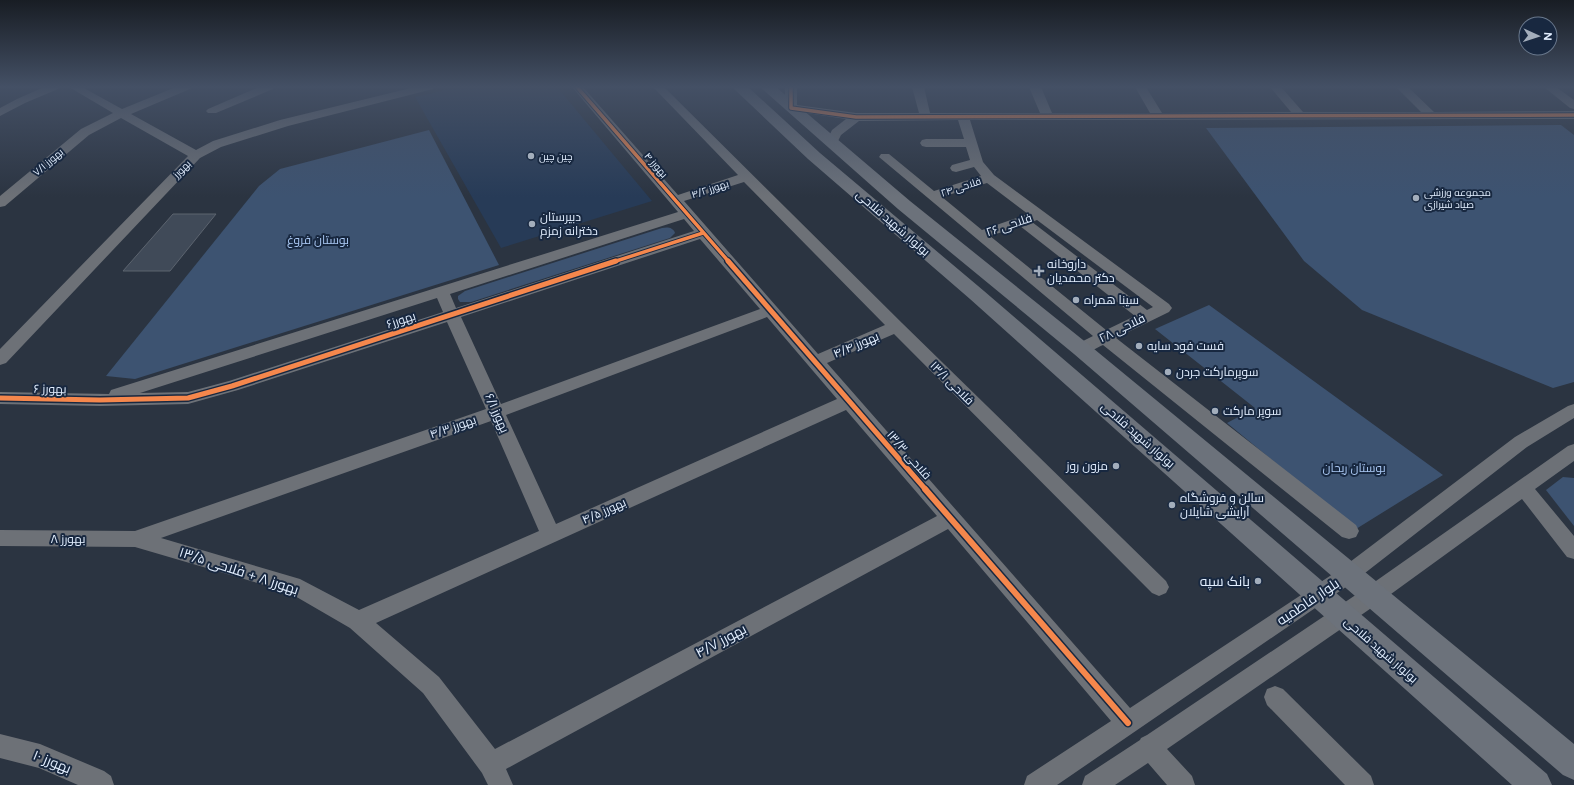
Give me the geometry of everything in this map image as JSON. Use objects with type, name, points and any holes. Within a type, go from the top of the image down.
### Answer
[{"type":"main road","name":"بولوار شهید فلاحی","points":[[779,124],[814,156],[1001,316],[1536,785]]},
{"type":"main road","name":"بولوار شهید فلاحی","points":[[815,124],[832,142],[904,205],[1080,349],[1574,764]]},
{"type":"street","name":"بهورز ۷/۱","points":[[0,203],[85,132],[101,124]]},
{"type":"street","points":[[138,124],[196,155]]},
{"type":"street","name":"بهورز","points":[[0,359],[196,155],[217,144],[282,124]]},
{"type":"street","name":"بهورز ۴","points":[[609,124],[675,200]]},
{"type":"street","name":"فلاحی ۱۳/۱","points":[[694,124],[896,327],[1159,587]]},
{"type":"street","points":[[832,142],[836,133],[847,124]]},
{"type":"street","points":[[965,124],[977,162],[990,178],[1038,215]]},
{"type":"street","points":[[926,143],[971,143]]},
{"type":"street","points":[[884,157],[1104,337],[1349,531]]},
{"type":"street","points":[[956,168],[977,162]]},
{"type":"street","name":"بهورز ۴/۲","points":[[675,200],[746,177]]},
{"type":"street","name":"فلاحی ۲۴","points":[[932,196],[990,178]]},
{"type":"street","name":"فلاحی ۱۳/۳","points":[[675,200],[769,311],[951,518],[1128,723]]},
{"type":"street","name":"بهورز۶","points":[[100,400],[687,214]]},
{"type":"street","name":"فلاحی ۲۸","points":[[1038,215],[1164,308],[1080,349]]},
{"type":"street","name":"فلاحی ۲۶","points":[[980,235],[1038,215]]},
{"type":"street","points":[[1022,221],[1146,317]]},
{"type":"street","name":"بهورز۶","points":[[100,400],[188,398],[240,384],[703,233]]},
{"type":"street","name":"بهورز ۶/۱","points":[[442,291],[551,535]]},
{"type":"street","name":"بهورز ۴/۳","points":[[135,539],[497,412],[769,311]]},
{"type":"street","name":"بهورز ۴/۴","points":[[815,362],[896,327]]},
{"type":"street","name":"بهورز ۶","points":[[0,398],[100,400]]},
{"type":"street","name":"بهورز ۴/۵","points":[[358,621],[849,401]]},
{"type":"street","name":"بلوار فاطمیه","points":[[1036,785],[1318,595],[1348,574],[1521,442],[1574,410]]},
{"type":"street","points":[[1094,785],[1149,746],[1343,616],[1524,488],[1565,466],[1574,451]]},
{"type":"street","points":[[1524,488],[1574,551]]},
{"type":"street","name":"بهورز ۴/۷","points":[[491,764],[951,518]]},
{"type":"street","name":"بهورز ۸","points":[[0,538],[135,539]]},
{"type":"street","name":"بهورز ۸ + فلاحی ۱۳/۵","points":[[135,539],[293,585],[358,621],[431,685],[491,764],[501,785]]},
{"type":"street","points":[[1275,697],[1362,785]]},
{"type":"street","name":"بهورز ۱۰","points":[[0,746],[40,756],[95,780],[102,785]]},
{"type":"street","points":[[1149,746],[1183,785]]},
{"type":"shaded area","points":[[430,124],[588,124],[652,201],[501,248]]},
{"type":"green space","name":"مجموعه ورزشی صیاد شیرازی","points":[[1561,125],[1574,135],[1574,382],[1553,388],[1362,310],[1304,261],[1206,128]]},
{"type":"green space","name":"بوستان فروغ","points":[[429,130],[499,265],[135,379],[106,376],[259,186],[280,169]]},
{"type":"green space","points":[[662,228],[671,229],[675,233],[670,238],[471,302],[460,302],[458,299],[458,296],[465,291]]},
{"type":"green space","name":"بوستان ریحان","points":[[1209,305],[1443,475],[1356,529],[1227,423],[1255,408],[1155,329]]},
{"type":"green space","points":[[1563,477],[1574,478],[1574,526],[1546,490]]},
{"type":"building","points":[[173,214],[216,214],[170,271],[123,271]]},
{"type":"cycle path","points":[[609,124],[1128,723]]},
{"type":"cycle path","points":[[0,398],[100,400],[188,398],[232,386],[703,233]]},
{"type":"place","name":"چین چین","points":[[531,156]]},
{"type":"place","name":"مجموعه ورزشی صیاد شیرازی","points":[[1416,198]]},
{"type":"place","name":"دبیرستان دخترانه زمزم","points":[[532,224]]},
{"type":"place","name":"داروخانه دکتر محمدیان","points":[[1039,271]]},
{"type":"place","name":"سینا همراه","points":[[1076,300]]},
{"type":"place","name":"فست فود سایه","points":[[1139,346]]},
{"type":"place","name":"سوپرمارکت جردن","points":[[1168,372]]},
{"type":"place","name":"سوپر مارکت","points":[[1215,411]]},
{"type":"place","name":"مزون روز","points":[[1116,466]]},
{"type":"place","name":"سالن و فروشگاه آرایشی شایلان","points":[[1172,505]]},
{"type":"place","name":"بانک سپه","points":[[1258,581]]}]
